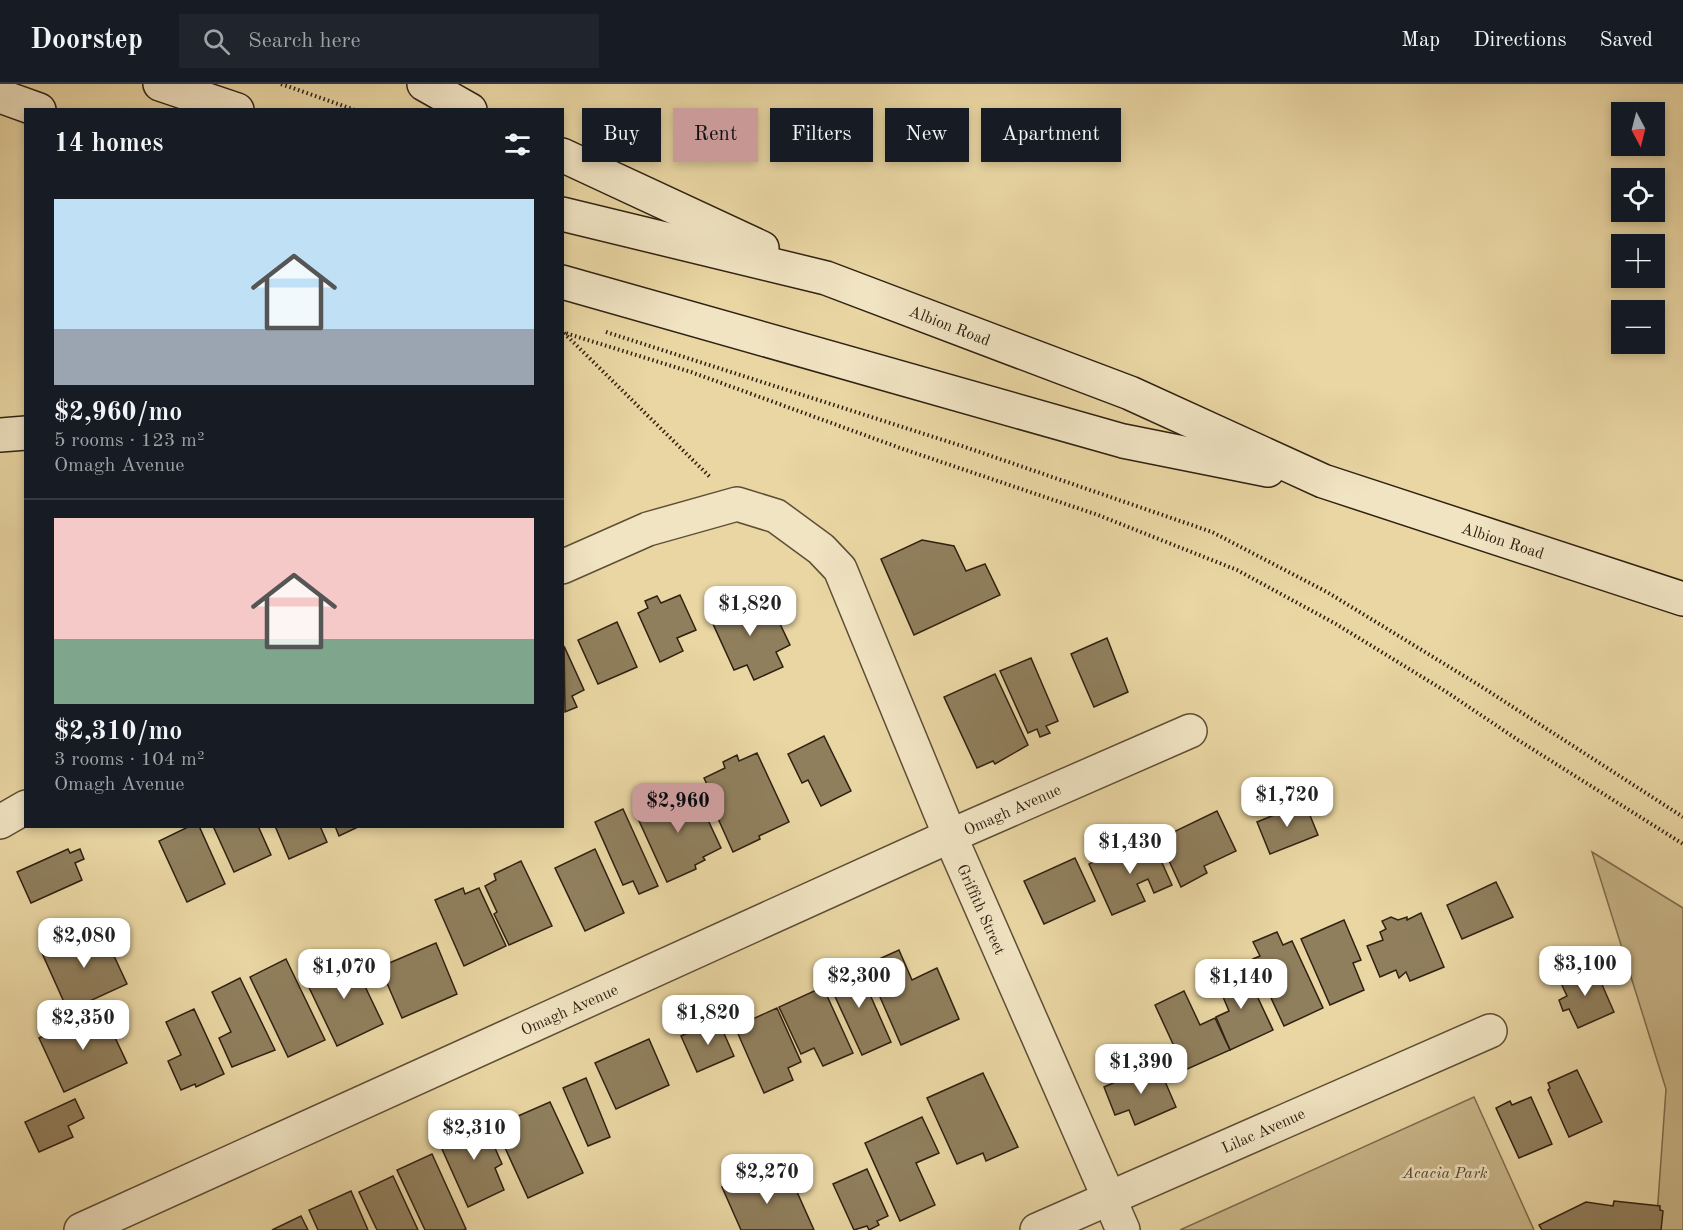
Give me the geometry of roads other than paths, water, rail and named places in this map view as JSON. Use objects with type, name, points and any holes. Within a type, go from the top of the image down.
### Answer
[{"type":"street","points":[[160,84],[231,108]]},
{"type":"street","points":[[424,84],[466,108]]},
{"type":"street","points":[[0,96],[33,108]]},
{"type":"street","points":[[564,155],[826,278]]},
{"type":"street","name":"Albion Road","points":[[564,214],[826,278],[1130,393],[1323,481],[1683,599]]},
{"type":"street","name":"Albion Road","points":[[564,283],[1123,441],[1323,481]]},
{"type":"street","points":[[0,435],[24,433]]},
{"type":"street","name":"Griffith Street","points":[[564,566],[648,529],[737,504],[776,516],[821,549],[840,569],[951,836],[1123,1230]]},
{"type":"street","name":"Omagh Avenue","points":[[81,1230],[1190,730]]},
{"type":"street","points":[[0,822],[24,808]]},
{"type":"street","name":"Lilac Avenue","points":[[1037,1230],[1490,1031]]},
{"type":"park label","name":"Acacia Park","points":[[1445,1172]]}]
